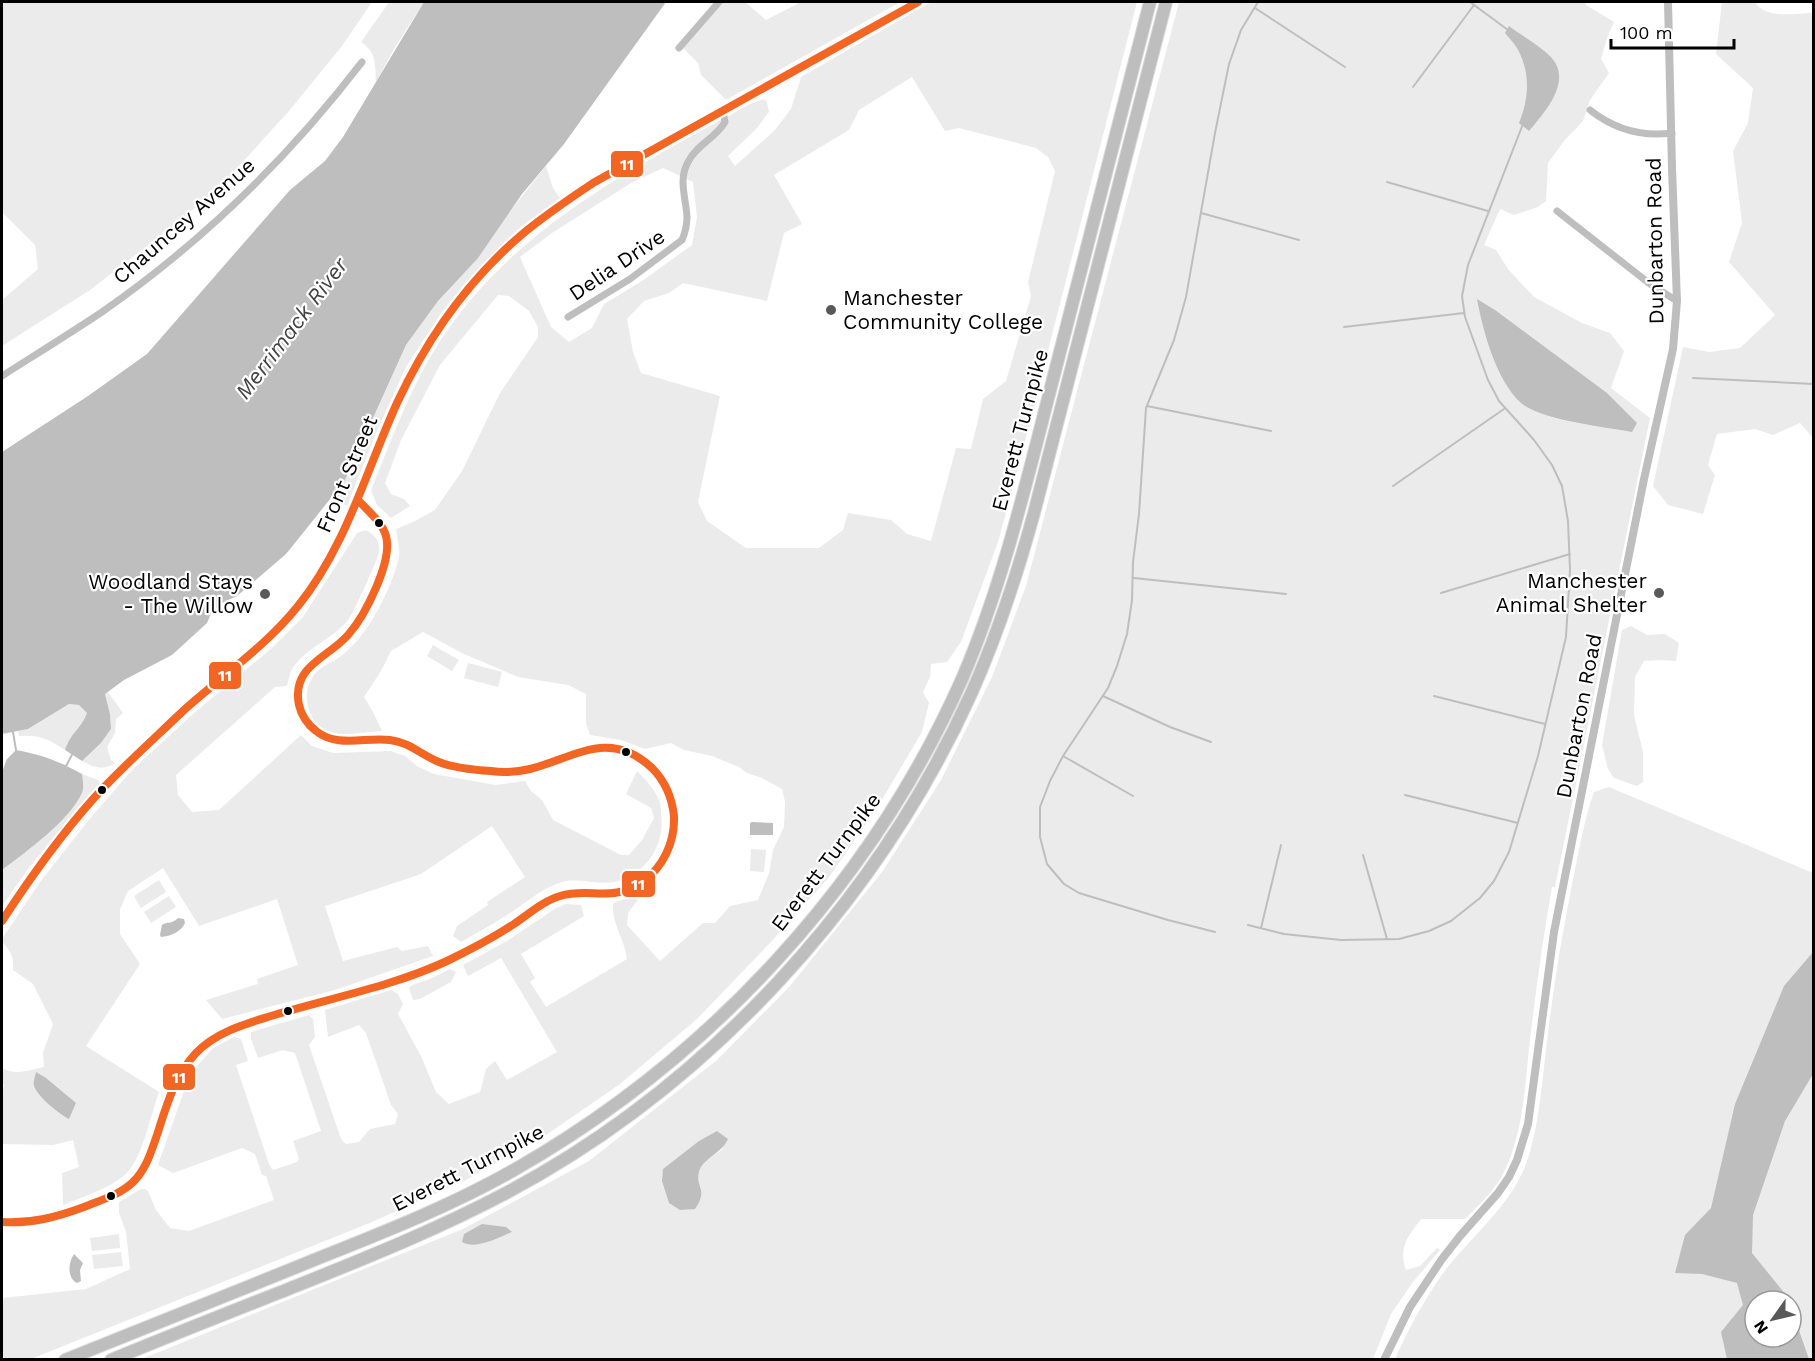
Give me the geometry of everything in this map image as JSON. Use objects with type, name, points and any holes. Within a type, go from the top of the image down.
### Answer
[{"type":"highway","name":"Everett Turnpike","points":[[65,1359],[404,1224],[480,1188],[547,1150],[612,1107],[701,1035],[770,968],[820,910],[870,843],[926,750],[961,681],[989,609],[1018,517],[1150,2]]},
{"type":"highway","name":"Everett Turnpike","points":[[111,1359],[424,1234],[510,1191],[560,1162],[623,1119],[706,1052],[767,994],[842,907],[887,845],[927,780],[970,694],[999,624],[1034,513],[1166,2]]},
{"type":"main road","name":"Front Street","points":[[2,921],[23,888],[111,781],[290,615],[324,568],[343,535],[394,408],[411,373],[453,308],[478,278],[519,237],[581,192],[918,2]]},
{"type":"street","points":[[679,48],[719,2]]},
{"type":"street","name":"Dunbarton Road","points":[[1384,1359],[1410,1307],[1442,1259],[1509,1177],[1523,1142],[1531,1104],[1554,932],[1644,479],[1673,349],[1677,302],[1668,2]]},
{"type":"street","name":"Chauncey Avenue","points":[[2,375],[102,312],[192,241],[296,142],[362,62]]},
{"type":"street","points":[[1590,110],[1604,121],[1640,133],[1659,135],[1672,133]]},
{"type":"street","name":"Delia Drive","points":[[568,318],[630,279],[682,240],[687,219],[682,182],[684,171],[693,155],[721,130],[725,122],[723,112]]},
{"type":"street","points":[[1557,211],[1650,284],[1677,302]]},
{"type":"street","points":[[2,1222],[32,1223],[51,1219],[110,1196],[128,1186],[141,1172],[151,1153],[181,1073],[199,1050],[221,1034],[291,1010],[414,975],[450,960],[489,939],[555,897],[573,893],[613,894],[633,888],[657,870],[666,855],[672,839],[673,805],[655,770],[628,753],[609,748],[590,748],[542,766],[506,772],[442,763],[411,746],[395,741],[330,740],[309,726],[302,714],[298,698],[298,690],[304,674],[315,660],[342,641],[353,628],[363,612],[386,558],[387,539],[383,529],[376,518],[358,500]]},
{"type":"shaded area","points":[[2,2],[372,2],[342,46],[289,111],[220,187],[90,290],[2,346],[2,300],[38,269],[35,245],[2,212]]},
{"type":"shaded area","points":[[389,2],[424,2],[376,82],[373,55],[361,42]]},
{"type":"shaded area","points":[[723,2],[745,2],[766,20],[801,2],[900,2],[726,100],[701,75],[698,63],[683,48]]},
{"type":"shaded area","points":[[931,2],[1137,2],[998,542],[961,642],[947,662],[931,664],[930,677],[923,692],[929,703],[922,732],[880,803],[830,876],[697,1019],[620,1084],[546,1135],[466,1180],[372,1222],[31,1359],[2,1360],[2,1298],[86,1289],[130,1269],[126,1232],[119,1213],[119,1202],[141,1189],[148,1191],[156,1210],[170,1228],[189,1231],[274,1200],[255,1154],[242,1148],[173,1173],[158,1165],[190,1074],[212,1049],[234,1037],[241,1039],[248,1061],[236,1065],[273,1170],[297,1162],[299,1159],[293,1141],[321,1131],[295,1053],[283,1050],[258,1058],[251,1039],[251,1032],[309,1015],[313,1019],[315,1037],[309,1045],[341,1139],[346,1144],[359,1142],[370,1129],[395,1124],[398,1114],[391,1105],[366,1033],[359,1025],[328,1037],[325,1010],[391,990],[398,994],[403,1004],[398,1014],[421,1056],[436,1092],[449,1104],[480,1092],[486,1069],[495,1061],[507,1080],[557,1052],[501,958],[468,976],[463,965],[507,941],[556,908],[566,904],[581,905],[584,916],[521,954],[535,978],[530,982],[546,1007],[627,959],[614,918],[613,903],[634,896],[638,900],[628,913],[627,925],[660,961],[703,923],[715,923],[730,906],[758,900],[769,873],[773,850],[784,827],[785,802],[782,789],[739,767],[712,756],[684,750],[671,743],[645,749],[621,740],[590,735],[586,723],[586,694],[568,685],[518,677],[462,653],[423,632],[391,651],[364,697],[382,731],[338,734],[328,731],[320,727],[313,719],[308,707],[307,694],[309,683],[315,673],[342,655],[357,641],[373,619],[392,579],[399,556],[396,529],[435,510],[462,471],[500,393],[538,337],[538,327],[529,311],[509,296],[498,295],[440,365],[401,440],[385,483],[391,494],[404,499],[410,506],[391,518],[377,505],[371,490],[417,382],[435,349],[465,307],[499,269],[536,236],[576,206],[661,153],[750,104],[764,99],[769,112],[757,128],[728,156],[735,166],[775,130],[791,109],[801,77]],"holes":[[[912,77],[945,131],[959,128],[1036,148],[1048,157],[1055,171],[1028,282],[1031,296],[1006,381],[983,399],[971,449],[956,448],[931,541],[907,534],[891,520],[848,513],[843,530],[819,548],[746,548],[707,521],[698,502],[720,396],[641,373],[633,352],[627,319],[644,301],[669,293],[683,283],[767,301],[784,233],[802,224],[774,175],[849,130],[859,110]],[[663,168],[693,182],[697,217],[692,245],[642,281],[604,304],[592,328],[569,342],[551,327],[520,257],[552,233],[631,183]]]},
{"type":"shaded area","points":[[1179,2],[1586,2],[1586,5],[1614,22],[1601,59],[1609,73],[1590,100],[1583,121],[1548,163],[1546,201],[1538,207],[1514,215],[1500,209],[1484,245],[1496,250],[1508,269],[1534,297],[1582,323],[1610,333],[1624,351],[1611,388],[1650,418],[1555,887],[1552,887],[1537,983],[1523,1106],[1516,1139],[1505,1170],[1497,1184],[1465,1219],[1421,1219],[1412,1231],[1403,1255],[1406,1270],[1420,1266],[1437,1248],[1440,1250],[1413,1282],[1391,1314],[1373,1359],[139,1360],[463,1229],[589,1161],[717,1060],[790,986],[882,872],[941,780],[992,677],[1026,586]],"holes":[[[725,1147],[706,1161],[699,1171],[701,1197],[695,1209],[662,1181]]]},
{"type":"shaded area","points":[[1722,2],[1755,2],[1760,8],[1773,13],[1813,13],[1814,439],[1800,423],[1773,435],[1755,429],[1717,434],[1708,465],[1715,475],[1703,514],[1668,505],[1653,486],[1683,347],[1709,352],[1740,348],[1775,315],[1729,262],[1742,223],[1733,151],[1748,123],[1753,88],[1716,54]]},
{"type":"shaded area","points":[[546,166],[553,188],[560,198],[518,229],[477,270],[441,313],[406,367],[376,433],[347,506],[331,498],[345,480],[406,345],[438,301]]},
{"type":"shaded area","points":[[366,530],[376,539],[379,552],[348,620],[301,658],[292,670],[287,686],[275,687],[176,775],[178,795],[192,812],[219,810],[301,735],[312,746],[333,753],[391,751],[405,756],[417,766],[434,774],[496,785],[525,781],[531,791],[542,800],[553,820],[621,855],[629,855],[642,840],[654,818],[651,808],[626,794],[637,771],[647,781],[660,803],[662,825],[657,846],[646,864],[629,877],[611,883],[566,881],[553,885],[461,942],[453,936],[457,926],[488,905],[487,902],[525,877],[492,826],[421,874],[325,906],[343,961],[397,947],[402,951],[428,946],[433,956],[335,990],[222,1019],[206,1000],[258,984],[257,979],[298,965],[277,899],[199,926],[163,868],[128,891],[120,909],[120,934],[140,964],[86,1046],[159,1092],[132,1167],[126,1174],[104,1188],[63,1205],[62,1173],[79,1167],[73,1140],[53,1145],[2,1144],[4,1085],[2,1068],[17,1072],[44,1067],[43,1053],[53,1024],[33,984],[13,970],[11,954],[2,939],[40,882],[132,770],[193,714],[272,648],[303,617],[357,533]]},
{"type":"shaded area","points":[[1631,626],[1647,635],[1665,634],[1679,643],[1676,661],[1644,661],[1635,677],[1634,715],[1643,752],[1643,782],[1637,786],[1614,778],[1608,769],[1602,745],[1622,630]]},
{"type":"shaded area","points":[[433,645],[459,660],[452,671],[427,656]]},
{"type":"shaded area","points":[[468,663],[502,672],[498,687],[464,678]]},
{"type":"shaded area","points":[[108,692],[123,713],[116,719],[115,733],[107,747],[111,760],[115,763],[99,768],[82,761],[101,743],[111,729],[105,694]]},
{"type":"shaded area","points":[[69,704],[79,705],[87,713],[65,750],[44,738],[19,736],[18,731],[28,729]]},
{"type":"shaded area","points":[[82,774],[98,780],[100,784],[36,859],[2,907],[2,870],[58,825],[68,814],[82,793]]},
{"type":"shaded area","points":[[1609,787],[1813,873],[1813,1359],[1395,1360],[1410,1328],[1435,1285],[1503,1204],[1522,1173],[1529,1155],[1538,1113],[1558,961],[1587,813],[1594,792]]},
{"type":"shaded area","points":[[751,849],[766,850],[764,872],[750,871]]},
{"type":"shaded area","points":[[159,880],[166,892],[141,908],[134,896]]},
{"type":"shaded area","points":[[169,896],[176,907],[151,923],[144,912]]},
{"type":"shaded area","points":[[450,969],[456,972],[451,982],[420,999],[413,1000],[409,988],[412,985]]},
{"type":"shaded area","points":[[119,1234],[120,1248],[92,1251],[90,1238]]},
{"type":"shaded area","points":[[121,1252],[123,1266],[94,1269],[92,1255]]},
{"type":"water","name":"Merrimack River","points":[[424,2],[666,2],[564,144],[522,194],[478,258],[438,301],[406,345],[345,480],[286,554],[237,596],[212,611],[207,623],[172,655],[124,680],[105,694],[111,729],[101,743],[82,761],[65,750],[87,713],[79,705],[69,704],[28,729],[2,734],[2,452],[147,354],[290,190],[325,161],[343,137]]},
{"type":"water","points":[[1509,26],[1551,57],[1557,66],[1559,76],[1558,86],[1549,106],[1529,131],[1519,123],[1525,104],[1526,76],[1522,57],[1505,33]]},
{"type":"water","points":[[1477,299],[1607,393],[1637,423],[1632,432],[1557,418],[1530,409],[1521,403],[1504,382],[1492,354]]},
{"type":"water","points":[[16,750],[50,759],[82,774],[83,789],[76,804],[58,825],[2,870],[2,772],[7,759]]},
{"type":"water","points":[[750,823],[773,823],[773,835],[750,835]]},
{"type":"water","points":[[178,918],[184,919],[185,923],[181,929],[172,935],[161,937],[162,925]]},
{"type":"water","points":[[1813,952],[1813,1074],[1785,1121],[1753,1215],[1752,1253],[1781,1289],[1743,1289],[1743,1305],[1737,1283],[1702,1274],[1675,1273],[1685,1235],[1711,1208],[1735,1104],[1784,986]]},
{"type":"water","points":[[36,1072],[76,1103],[69,1119],[49,1105],[36,1090],[34,1084]]},
{"type":"water","points":[[717,1131],[728,1139],[701,1167],[698,1177],[701,1192],[699,1202],[695,1209],[680,1210],[669,1203],[662,1181],[663,1169],[699,1141]]},
{"type":"water","points":[[482,1224],[506,1227],[512,1232],[480,1244],[462,1242],[464,1234]]},
{"type":"water","points":[[74,1254],[83,1263],[80,1270],[81,1281],[77,1283],[71,1278],[70,1270]]},
{"type":"water","points":[[1743,1305],[1743,1349],[1803,1349],[1803,1342],[1809,1359],[1727,1359],[1721,1332]]},
{"type":"waterway","points":[[1215,932],[1079,893],[1064,884],[1047,864],[1040,837],[1040,807],[1063,756],[1108,688],[1127,634],[1132,600],[1146,408],[1174,340],[1186,297],[1229,64],[1241,30],[1258,2]]},
{"type":"waterway","points":[[1470,2],[1508,30]]},
{"type":"waterway","points":[[1413,87],[1474,5]]},
{"type":"waterway","points":[[1255,8],[1345,67]]},
{"type":"waterway","points":[[1248,925],[1284,934],[1341,940],[1399,939],[1429,931],[1451,921],[1480,898],[1494,881],[1509,852],[1538,756],[1566,637],[1570,570],[1568,521],[1562,486],[1552,465],[1534,440],[1499,401],[1488,380],[1465,317],[1462,296],[1468,265],[1523,124]]},
{"type":"waterway","points":[[1387,182],[1488,211]]},
{"type":"waterway","points":[[1201,213],[1299,240]]},
{"type":"waterway","points":[[1344,327],[1464,313]]},
{"type":"waterway","points":[[1693,378],[1814,384]]},
{"type":"waterway","points":[[1147,406],[1271,431]]},
{"type":"waterway","points":[[1393,486],[1504,409]]},
{"type":"waterway","points":[[1441,593],[1570,554]]},
{"type":"waterway","points":[[1134,578],[1286,594]]},
{"type":"waterway","points":[[1103,696],[1170,727],[1211,742]]},
{"type":"waterway","points":[[1434,696],[1545,724]]},
{"type":"waterway","points":[[13,732],[16,750]]},
{"type":"waterway","points":[[66,766],[73,753]]},
{"type":"waterway","points":[[1063,756],[1133,796]]},
{"type":"waterway","points":[[1405,795],[1518,823]]},
{"type":"waterway","points":[[1261,928],[1281,845]]},
{"type":"waterway","points":[[1363,855],[1387,939]]},
{"type":"transit line","name":"11","points":[[2,921],[34,873],[81,812],[127,764],[184,710],[272,634],[298,606],[315,583],[342,534],[408,380],[449,314],[482,273],[519,237],[593,183],[918,2]]},
{"type":"transit line","name":"11","points":[[2,1222],[34,1221],[64,1214],[110,1197],[132,1183],[148,1160],[182,1071],[196,1053],[212,1039],[261,1019],[382,985],[426,970],[481,944],[554,898],[581,893],[621,892],[631,888],[649,876],[666,854],[674,826],[672,803],[667,790],[661,778],[652,768],[636,756],[621,750],[591,749],[530,769],[496,772],[445,764],[397,741],[333,739],[324,736],[310,726],[299,705],[300,681],[313,664],[340,643],[355,626],[376,588],[385,559],[387,547],[384,531],[358,500]]},
{"type":"place","name":"Manchester Community College","points":[[831,310]]},
{"type":"place","name":"Manchester Animal Shelter","points":[[1659,593]]},
{"type":"place","name":"Woodland Stays - The Willow","points":[[265,594]]}]
